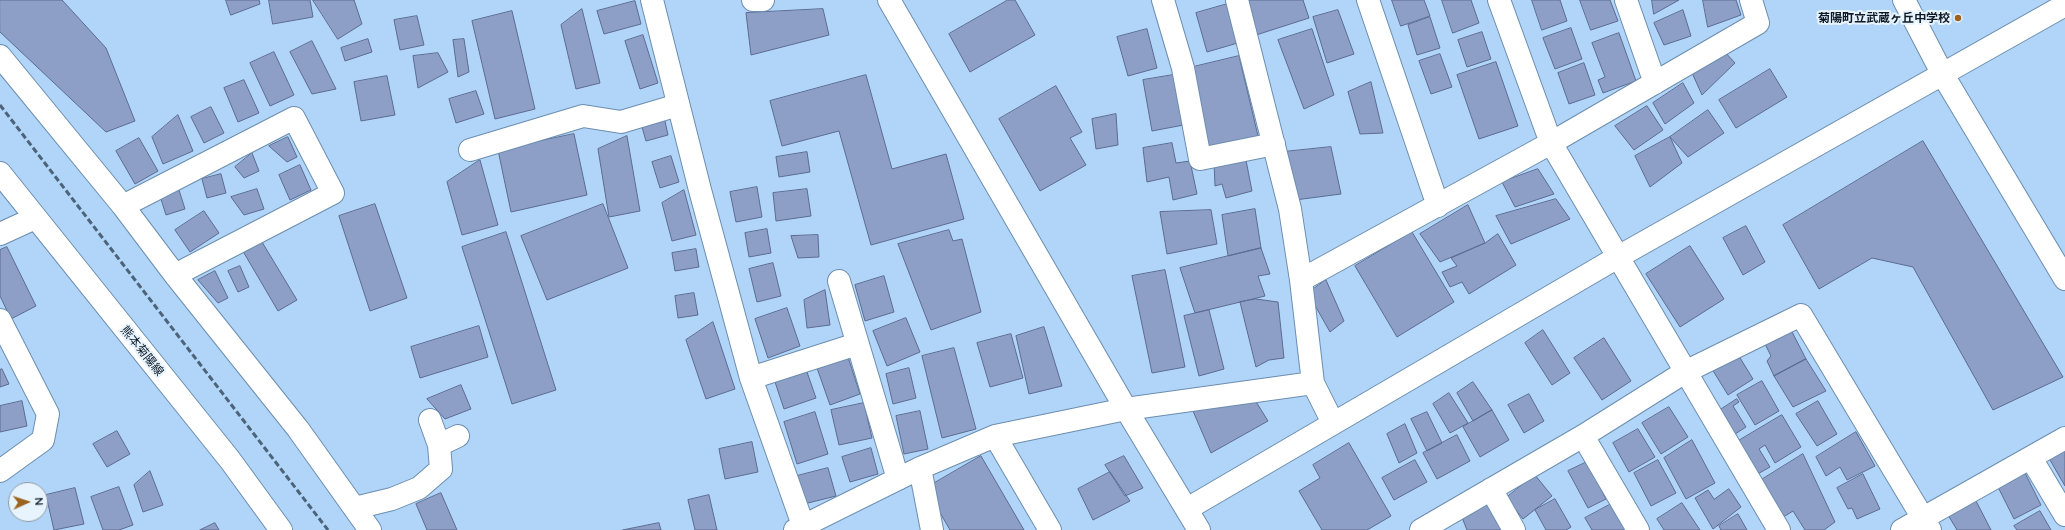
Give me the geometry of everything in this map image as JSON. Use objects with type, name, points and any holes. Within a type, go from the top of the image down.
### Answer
[{"type":"street","points":[[652,0],[751,378],[799,528],[898,478],[995,436],[1126,409],[1313,383]]},
{"type":"street","points":[[753,0],[763,0]]},
{"type":"street","points":[[889,0],[1126,409],[1199,530]]},
{"type":"street","points":[[1163,0],[1183,68],[1200,159],[1274,144]]},
{"type":"street","points":[[1236,0],[1290,209],[1302,280],[1313,383],[1333,423]]},
{"type":"street","points":[[1368,0],[1438,206]]},
{"type":"street","points":[[1499,0],[1551,143],[1779,530]]},
{"type":"street","points":[[1626,0],[1655,83]]},
{"type":"street","points":[[1302,280],[1551,143],[1758,23],[1751,0]]},
{"type":"street","points":[[1904,0],[1944,75],[2065,279]]},
{"type":"street","points":[[1187,509],[1618,257],[1944,75],[2065,5]]},
{"type":"street","points":[[0,56],[123,206],[175,275],[298,429],[370,530]]},
{"type":"street","points":[[470,150],[583,116],[621,122],[678,104]]},
{"type":"street","points":[[123,206],[294,118],[333,193],[175,275]]},
{"type":"street","name":"熊本菊陽線","points":[[0,173],[230,460],[281,530]]},
{"type":"street","points":[[0,234],[35,218]]},
{"type":"street","points":[[839,281],[898,478]]},
{"type":"street","points":[[1421,530],[1583,436],[1685,372],[1801,315],[1926,524]]},
{"type":"street","points":[[0,320],[6,349],[48,414],[42,440],[0,471]]},
{"type":"street","points":[[751,378],[857,344]]},
{"type":"street","points":[[355,508],[392,498],[419,488],[441,469],[448,440],[430,420]]},
{"type":"street","points":[[995,436],[1050,530]]},
{"type":"street","points":[[1583,436],[1638,530]]},
{"type":"street","points":[[1902,530],[1926,524],[2065,438]]},
{"type":"street","points":[[2032,458],[2065,515]]},
{"type":"street","points":[[920,468],[932,530]]},
{"type":"street","points":[[1491,489],[1514,530]]},
{"type":"building","points":[[0,0],[62,0],[106,48],[135,121],[106,132],[0,32]]},
{"type":"building","points":[[226,0],[259,0],[260,4],[231,15]]},
{"type":"building","points":[[269,0],[310,0],[313,17],[273,24]]},
{"type":"building","points":[[313,0],[354,0],[362,24],[338,39]]},
{"type":"building","points":[[1008,0],[1015,0],[1035,35],[970,72],[949,34]]},
{"type":"building","points":[[1244,0],[1303,0],[1309,18],[1253,36]]},
{"type":"building","points":[[1392,0],[1424,0],[1430,16],[1401,26]]},
{"type":"building","points":[[1442,0],[1471,0],[1479,23],[1453,33]]},
{"type":"building","points":[[1532,0],[1560,0],[1567,21],[1542,30]]},
{"type":"building","points":[[1580,0],[1610,0],[1618,21],[1591,30]]},
{"type":"building","points":[[1652,0],[1679,0],[1654,14]]},
{"type":"building","points":[[1703,0],[1736,0],[1741,15],[1708,27]]},
{"type":"building","points":[[635,1],[641,24],[604,34],[597,11]]},
{"type":"building","points":[[1231,3],[1241,42],[1207,52],[1196,13]]},
{"type":"building","points":[[582,9],[600,83],[576,89],[561,25]]},
{"type":"building","points":[[823,9],[829,35],[751,55],[746,13]]},
{"type":"building","points":[[1338,10],[1354,54],[1327,63],[1313,17]]},
{"type":"building","points":[[1683,10],[1691,36],[1664,45],[1654,23]]},
{"type":"building","points":[[512,11],[535,109],[495,119],[472,21]]},
{"type":"building","points":[[417,16],[424,45],[400,50],[394,20]]},
{"type":"building","points":[[1430,17],[1440,48],[1417,55],[1408,25]]},
{"type":"building","points":[[1571,28],[1582,59],[1555,69],[1543,38]]},
{"type":"building","points":[[1147,29],[1157,68],[1128,76],[1117,37]]},
{"type":"building","points":[[1312,29],[1334,95],[1304,109],[1278,40]]},
{"type":"building","points":[[1482,32],[1491,59],[1467,67],[1458,40]]},
{"type":"building","points":[[1619,33],[1636,81],[1603,93],[1598,80],[1605,77],[1592,43]]},
{"type":"building","points":[[643,35],[658,83],[640,89],[625,41]]},
{"type":"building","points":[[368,39],[372,52],[345,61],[341,48]]},
{"type":"building","points":[[464,39],[469,72],[458,77],[453,40]]},
{"type":"building","points":[[312,41],[336,89],[312,94],[290,52]]},
{"type":"building","points":[[1724,51],[1735,63],[1702,95],[1693,75]]},
{"type":"building","points":[[274,52],[294,95],[270,106],[250,63]]},
{"type":"building","points":[[438,53],[448,72],[418,88],[413,56]]},
{"type":"building","points":[[1440,54],[1452,87],[1431,94],[1419,61]]},
{"type":"building","points":[[1239,56],[1258,136],[1208,148],[1189,68]]},
{"type":"building","points":[[1496,62],[1518,126],[1479,139],[1457,75]]},
{"type":"building","points":[[1584,63],[1595,95],[1569,104],[1558,73]]},
{"type":"building","points":[[1770,69],[1787,97],[1736,128],[1719,100]]},
{"type":"building","points":[[1179,74],[1189,124],[1152,131],[1143,80]]},
{"type":"building","points":[[866,75],[892,169],[946,154],[964,219],[871,245],[839,131],[782,146],[770,101]]},
{"type":"building","points":[[387,76],[395,115],[361,121],[354,82]]},
{"type":"building","points":[[244,80],[259,113],[238,122],[224,88]]},
{"type":"building","points":[[1371,82],[1383,133],[1360,134],[1348,92]]},
{"type":"building","points":[[1683,83],[1694,103],[1665,124],[1653,103]]},
{"type":"building","points":[[1056,86],[1082,132],[1070,138],[1086,165],[1040,191],[999,119]]},
{"type":"building","points":[[476,91],[484,114],[456,123],[449,99]]},
{"type":"building","points":[[1647,106],[1663,130],[1634,150],[1615,126]]},
{"type":"building","points":[[211,107],[224,133],[204,143],[191,117]]},
{"type":"building","points":[[1708,110],[1724,133],[1688,157],[1670,137]]},
{"type":"building","points":[[1116,114],[1118,145],[1096,149],[1092,119]]},
{"type":"building","points":[[178,115],[193,151],[163,164],[152,137]]},
{"type":"building","points":[[665,121],[668,135],[646,141],[642,127]]},
{"type":"building","points":[[574,134],[587,195],[511,212],[498,150]]},
{"type":"building","points":[[627,136],[640,211],[609,217],[598,149]]},
{"type":"building","points":[[288,137],[297,157],[287,162],[269,146]]},
{"type":"building","points":[[1670,137],[1682,163],[1650,187],[1635,156]]},
{"type":"building","points":[[139,138],[158,171],[135,184],[116,151]]},
{"type":"building","points":[[1923,141],[2063,377],[1993,410],[1913,267],[1872,258],[1819,289],[1783,225]]},
{"type":"building","points":[[1172,143],[1176,163],[1190,161],[1197,194],[1173,200],[1169,177],[1147,182],[1143,148]]},
{"type":"building","points":[[1331,147],[1341,194],[1295,200],[1283,152]]},
{"type":"building","points":[[1244,150],[1252,191],[1226,198],[1222,184],[1215,186],[1214,161]]},
{"type":"building","points":[[807,152],[810,172],[779,177],[776,157]]},
{"type":"building","points":[[252,153],[259,171],[244,178],[235,167]]},
{"type":"building","points":[[671,156],[679,182],[660,188],[652,162]]},
{"type":"building","points":[[480,160],[498,225],[462,235],[447,182]]},
{"type":"building","points":[[300,165],[311,190],[290,200],[279,175]]},
{"type":"building","points":[[1538,169],[1554,194],[1515,207],[1502,182]]},
{"type":"building","points":[[221,174],[226,193],[207,198],[202,179]]},
{"type":"building","points":[[757,187],[762,217],[736,222],[730,192]]},
{"type":"building","points":[[257,189],[264,209],[244,215],[231,197]]},
{"type":"building","points":[[807,189],[811,216],[776,221],[773,193]]},
{"type":"building","points":[[179,190],[185,209],[166,215],[160,196]]},
{"type":"building","points":[[684,190],[696,235],[672,241],[662,203]]},
{"type":"building","points":[[1556,199],[1570,219],[1511,244],[1496,216]]},
{"type":"building","points":[[375,204],[407,298],[370,311],[339,216]]},
{"type":"building","points":[[603,204],[628,268],[547,300],[521,236]]},
{"type":"building","points":[[1468,205],[1485,243],[1440,262],[1420,234]]},
{"type":"building","points":[[1255,209],[1261,248],[1228,256],[1222,215]]},
{"type":"building","points":[[1211,210],[1217,244],[1167,254],[1160,212]]},
{"type":"building","points":[[204,211],[219,233],[190,252],[175,230]]},
{"type":"building","points":[[1746,226],[1765,262],[1743,275],[1723,238]]},
{"type":"building","points":[[767,229],[771,253],[749,257],[745,233]]},
{"type":"building","points":[[949,230],[953,241],[962,239],[981,312],[931,330],[898,244]]},
{"type":"building","points":[[506,232],[556,390],[512,404],[462,247]]},
{"type":"building","points":[[1412,232],[1454,302],[1397,337],[1355,266]]},
{"type":"building","points":[[1498,234],[1516,265],[1469,294],[1462,282],[1450,287],[1442,272],[1457,266],[1451,258],[1485,243]]},
{"type":"building","points":[[818,235],[819,257],[798,258],[791,236]]},
{"type":"building","points":[[262,242],[297,300],[278,311],[244,253]]},
{"type":"building","points":[[1690,246],[1724,299],[1680,327],[1646,274]]},
{"type":"building","points":[[7,247],[36,306],[11,319],[0,296],[0,250]]},
{"type":"building","points":[[1261,248],[1270,274],[1258,276],[1265,296],[1195,313],[1180,268]]},
{"type":"building","points":[[696,249],[699,267],[675,271],[672,253]]},
{"type":"building","points":[[773,263],[781,296],[757,302],[749,269]]},
{"type":"building","points":[[240,266],[249,287],[238,292],[228,271]]},
{"type":"building","points":[[1165,270],[1185,367],[1152,373],[1132,276]]},
{"type":"building","points":[[215,271],[228,298],[218,303],[198,280]]},
{"type":"building","points":[[884,276],[894,312],[865,321],[855,285]]},
{"type":"building","points":[[1326,280],[1344,321],[1330,332],[1308,293]]},
{"type":"building","points":[[825,290],[830,325],[807,328],[804,300]]},
{"type":"building","points":[[694,293],[698,315],[678,318],[675,296]]},
{"type":"building","points":[[1256,299],[1278,302],[1284,358],[1269,360],[1256,367],[1240,302]]},
{"type":"building","points":[[787,308],[800,346],[768,358],[755,319]]},
{"type":"building","points":[[1209,310],[1224,369],[1199,376],[1184,316]]},
{"type":"building","points":[[906,318],[920,352],[887,366],[873,331]]},
{"type":"building","points":[[713,322],[735,389],[706,399],[686,340]]},
{"type":"building","points":[[479,326],[488,357],[420,378],[411,347]]},
{"type":"building","points":[[1044,327],[1062,386],[1029,394],[1016,336]]},
{"type":"building","points":[[1790,328],[1806,359],[1774,376],[1767,361],[1771,356],[1763,340]]},
{"type":"building","points":[[1543,330],[1570,373],[1552,385],[1525,343]]},
{"type":"building","points":[[1011,334],[1023,378],[990,387],[977,343]]},
{"type":"building","points":[[1604,338],[1631,381],[1602,400],[1574,358]]},
{"type":"building","points":[[954,348],[976,429],[942,438],[922,356]]},
{"type":"building","points":[[1737,353],[1753,379],[1728,395],[1712,369]]},
{"type":"building","points":[[848,357],[860,394],[830,405],[817,368]]},
{"type":"building","points":[[1806,359],[1826,391],[1793,407],[1774,376]]},
{"type":"building","points":[[909,368],[916,398],[893,404],[886,374]]},
{"type":"building","points":[[2,369],[9,384],[0,387],[0,370]]},
{"type":"building","points":[[807,372],[816,398],[784,409],[775,382]]},
{"type":"building","points":[[1762,381],[1779,411],[1755,425],[1737,395]]},
{"type":"building","points":[[1473,382],[1492,410],[1473,421],[1457,393]]},
{"type":"building","points":[[461,385],[471,409],[445,419],[427,399]]},
{"type":"building","points":[[1250,392],[1268,421],[1211,453],[1193,411],[1219,396]]},
{"type":"building","points":[[1449,393],[1468,423],[1450,433],[1433,404]]},
{"type":"building","points":[[1529,394],[1544,421],[1524,433],[1508,405]]},
{"type":"building","points":[[1737,399],[1739,402],[1733,406],[1746,427],[1732,436],[1717,412]]},
{"type":"building","points":[[22,401],[27,426],[0,432],[0,406]]},
{"type":"building","points":[[1818,401],[1837,434],[1817,446],[1796,414]]},
{"type":"building","points":[[864,403],[872,438],[839,445],[831,410]]},
{"type":"building","points":[[1669,407],[1688,437],[1661,454],[1642,423]]},
{"type":"building","points":[[1492,410],[1509,440],[1480,457],[1463,427]]},
{"type":"building","points":[[920,411],[928,449],[904,454],[896,416]]},
{"type":"building","points":[[815,412],[828,454],[797,464],[784,422]]},
{"type":"building","points":[[1427,412],[1442,443],[1427,451],[1411,419]]},
{"type":"building","points":[[1782,415],[1801,447],[1775,463],[1765,445],[1759,449],[1770,467],[1754,476],[1735,443]]},
{"type":"building","points":[[1405,424],[1417,453],[1399,463],[1387,434]]},
{"type":"building","points":[[1638,429],[1655,457],[1629,472],[1613,443]]},
{"type":"building","points":[[117,431],[130,454],[107,467],[93,444]]},
{"type":"building","points":[[1856,432],[1875,466],[1847,480],[1840,467],[1826,476],[1816,457]]},
{"type":"building","points":[[1457,435],[1470,461],[1437,479],[1423,453]]},
{"type":"building","points":[[1692,440],[1715,483],[1686,499],[1664,458]]},
{"type":"building","points":[[752,442],[758,472],[725,479],[719,449]]},
{"type":"building","points":[[2065,442],[2065,486],[2046,453]]},
{"type":"building","points":[[1349,443],[1391,516],[1367,530],[1322,530],[1299,491],[1320,478],[1313,465]]},
{"type":"building","points":[[871,448],[878,474],[850,482],[842,457]]},
{"type":"building","points":[[1803,454],[1835,522],[1824,530],[1805,530],[1793,511],[1780,519],[1758,482]]},
{"type":"building","points":[[981,456],[1024,530],[950,530],[926,488]]},
{"type":"building","points":[[1124,456],[1143,488],[1125,496],[1105,465]]},
{"type":"building","points":[[1415,460],[1427,482],[1394,500],[1382,478]]},
{"type":"building","points":[[1658,460],[1676,493],[1651,506],[1634,473]]},
{"type":"building","points":[[1587,462],[1606,499],[1588,508],[1568,471]]},
{"type":"building","points":[[828,468],[836,496],[804,504],[797,476]]},
{"type":"building","points":[[2023,469],[2041,505],[2014,519],[1996,483]]},
{"type":"building","points":[[150,471],[163,505],[143,512],[134,485]]},
{"type":"building","points":[[1110,472],[1130,501],[1093,520],[1078,489]]},
{"type":"building","points":[[1863,474],[1880,509],[1857,519],[1852,508],[1848,509],[1837,488]]},
{"type":"building","points":[[1535,475],[1552,496],[1523,519],[1506,498]]},
{"type":"building","points":[[119,487],[133,525],[119,530],[103,530],[91,497]]},
{"type":"building","points":[[75,488],[84,524],[54,530],[48,504],[48,495]]},
{"type":"building","points":[[1729,489],[1741,507],[1713,529],[1695,498],[1708,490],[1714,499]]},
{"type":"building","points":[[441,493],[457,530],[427,530],[416,504]]},
{"type":"building","points":[[709,495],[717,530],[695,530],[688,500]]},
{"type":"building","points":[[1555,499],[1571,527],[1566,530],[1546,530],[1535,510]]},
{"type":"building","points":[[1975,499],[1991,530],[1957,530],[1948,515]]},
{"type":"building","points":[[1486,501],[1501,530],[1467,530],[1461,515]]},
{"type":"building","points":[[1613,503],[1629,530],[1592,530],[1585,518]]},
{"type":"building","points":[[1682,503],[1700,530],[1664,530],[1657,519]]},
{"type":"building","points":[[2040,511],[2051,530],[2017,530],[2014,526]]},
{"type":"building","points":[[1738,514],[1747,530],[1721,530],[1719,526]]},
{"type":"building","points":[[215,523],[219,530],[200,530]]},
{"type":"building","points":[[659,523],[661,530],[623,530]]},
{"type":"railway","points":[[0,105],[328,530]]},
{"type":"place","name":"菊陽町立武蔵ヶ丘中学校","points":[[1958,18]]}]
